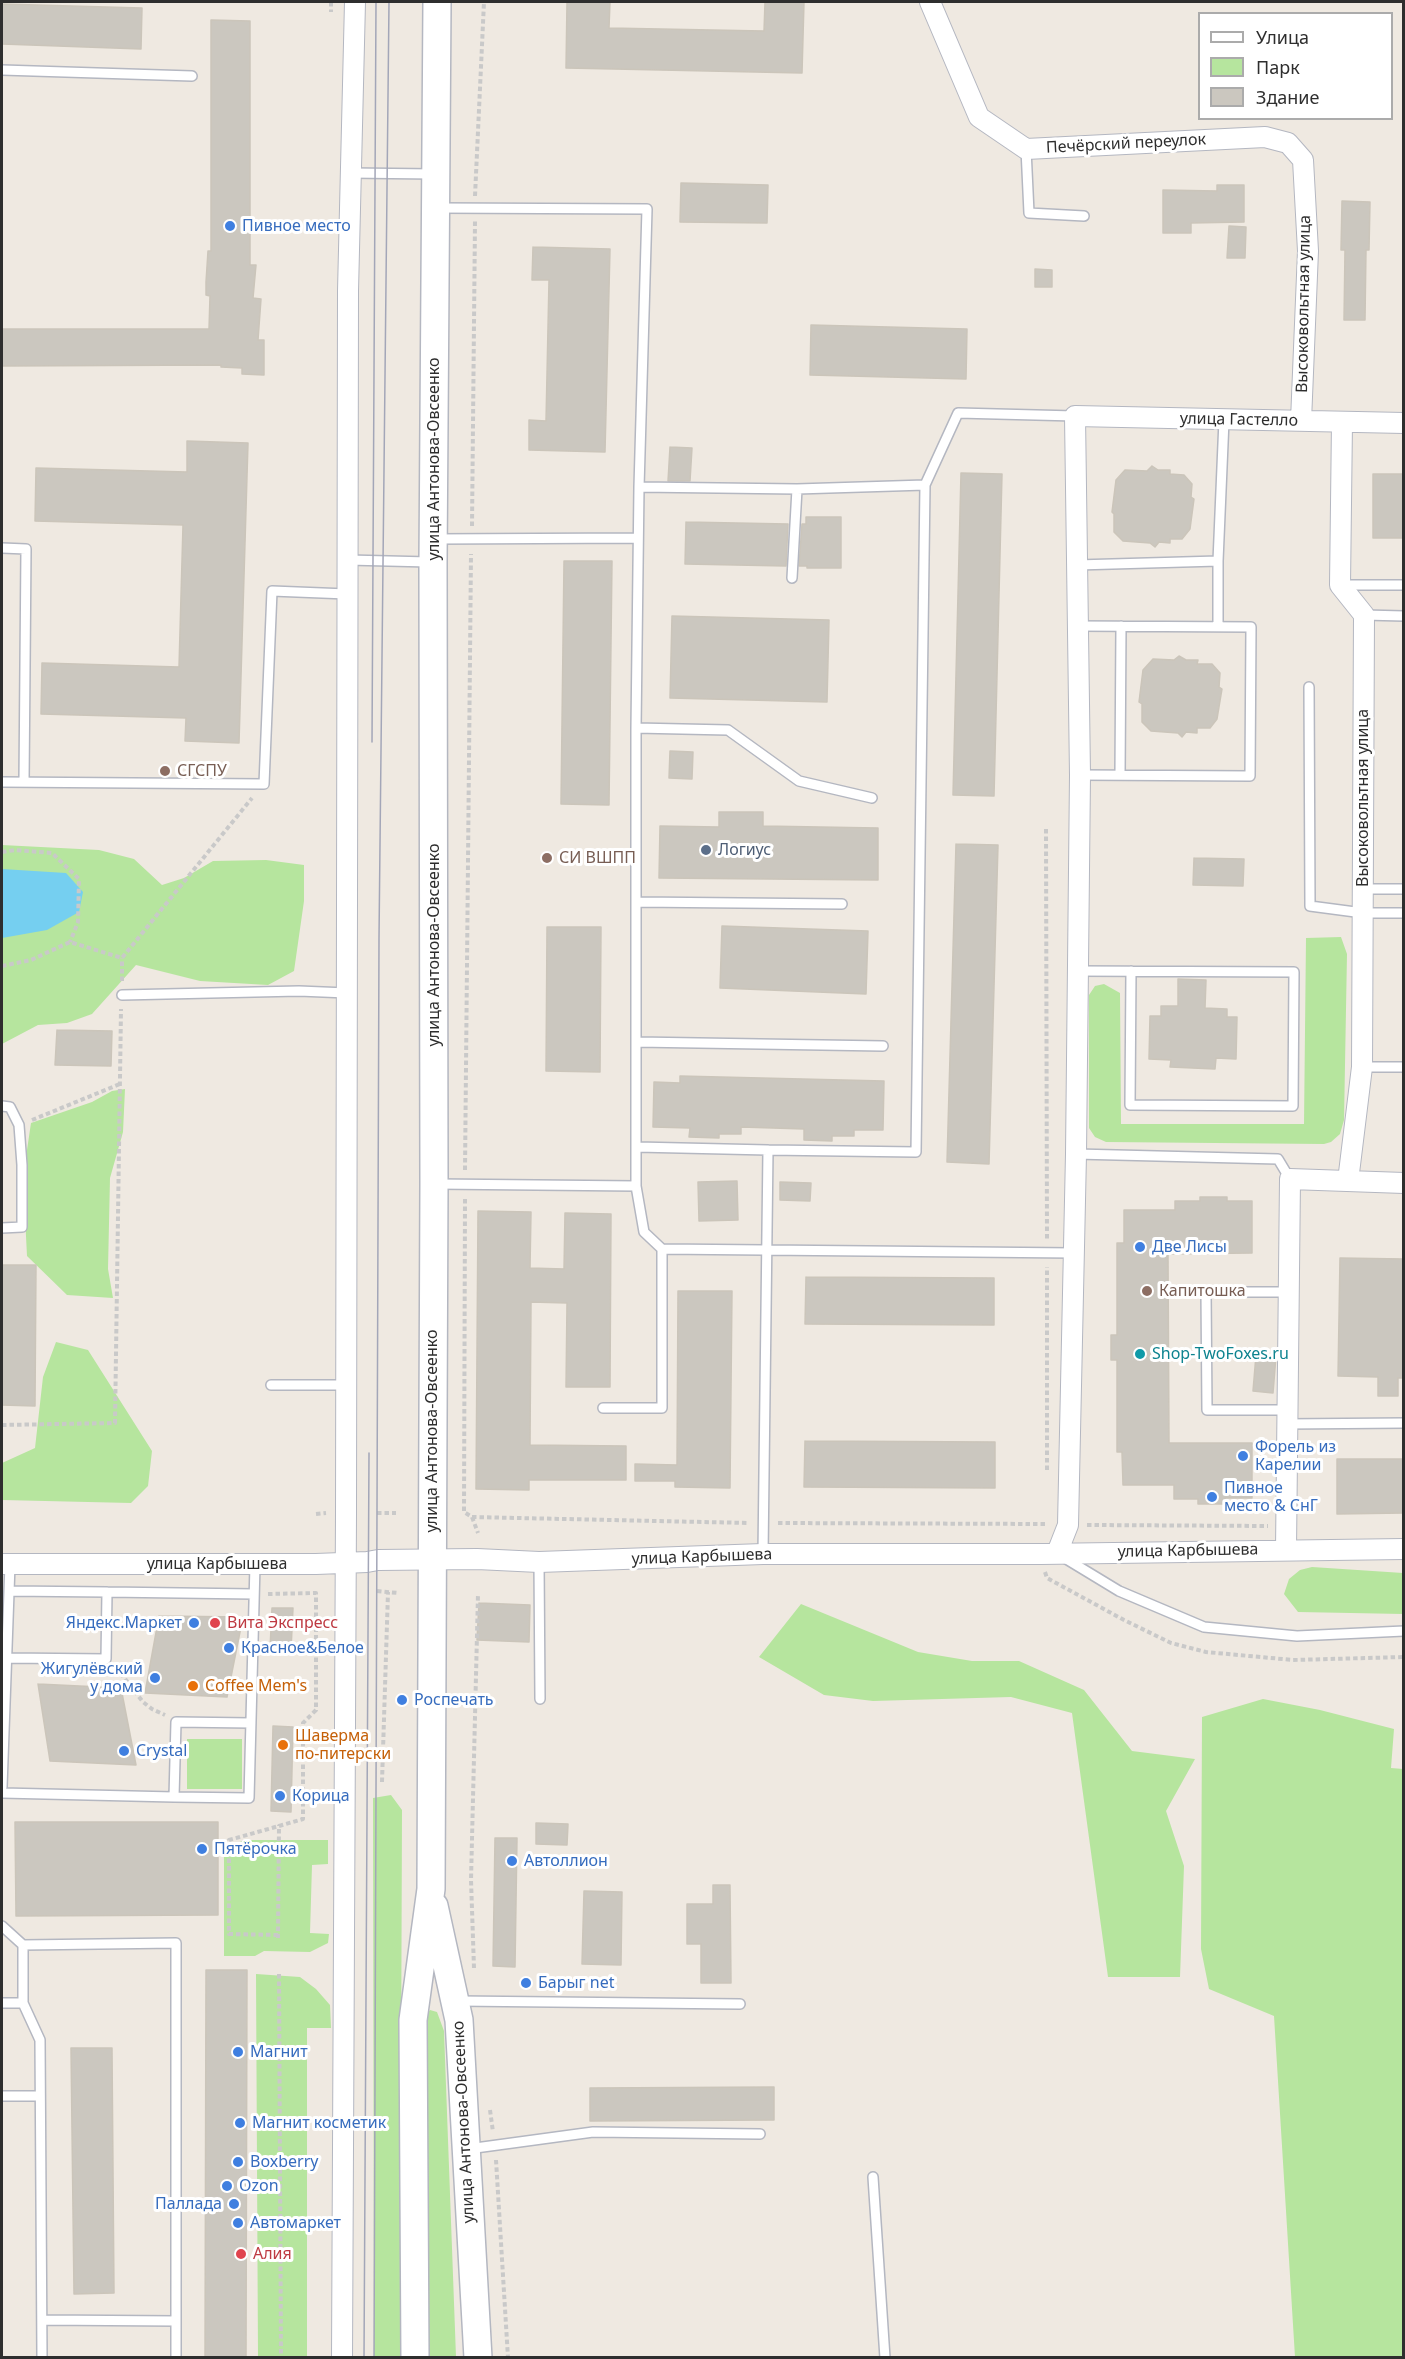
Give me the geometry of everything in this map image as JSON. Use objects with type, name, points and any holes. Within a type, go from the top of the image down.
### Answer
[{"type":"main road","name":"улица Антонова-Овсеенко","points":[[416,2358],[412,2020],[431,1889],[434,1184],[433,551],[437,2]]},
{"type":"main road","name":"улица Антонова-Овсеенко","points":[[431,1889],[465,2001],[459,2020],[478,2358]]},
{"type":"street","points":[[342,2358],[347,594],[355,2]]},
{"type":"street","name":"Печёрский переулок","points":[[930,2],[978,117],[1026,149],[1265,137]]},
{"type":"street","name":"Высоковольтная улица","points":[[1265,137],[1288,143],[1303,160],[1308,251],[1301,422]]},
{"type":"street","points":[[1049,1553],[1068,1525],[1076,1154],[1080,775],[1075,416]]},
{"type":"street","name":"улица Гастелло","points":[[1075,416],[1404,423]]},
{"type":"street","points":[[1342,422],[1340,585],[1364,615]]},
{"type":"street","name":"Высоковольтная улица","points":[[1348,1181],[1362,1067],[1364,615]]},
{"type":"street","points":[[1286,1550],[1290,1179],[1404,1182]]},
{"type":"street","name":"улица Карбышева","points":[[6,1564],[255,1564],[477,1559],[539,1562],[763,1554],[1404,1549]]},
{"type":"lane","points":[[2,70],[192,76]]},
{"type":"lane","points":[[1026,149],[1029,213],[1084,216]]},
{"type":"lane","points":[[351,173],[437,174]]},
{"type":"lane","points":[[436,208],[475,210],[647,209],[639,487],[636,728],[638,1042],[636,1186],[644,1232],[663,1249],[1073,1253]]},
{"type":"lane","points":[[637,1147],[916,1152],[926,485],[958,413],[1075,416]]},
{"type":"lane","points":[[1218,627],[1218,561],[1224,420]]},
{"type":"lane","points":[[639,487],[797,489],[926,485]]},
{"type":"lane","points":[[792,578],[797,489]]},
{"type":"lane","points":[[348,560],[433,551],[472,538],[638,538]]},
{"type":"lane","points":[[2,548],[26,549],[24,782]]},
{"type":"lane","points":[[1077,565],[1218,561]]},
{"type":"lane","points":[[1340,585],[1404,585]]},
{"type":"lane","points":[[2,782],[264,784],[272,591],[347,594]]},
{"type":"lane","points":[[1364,615],[1404,616]]},
{"type":"lane","points":[[1077,626],[1251,627],[1250,776],[1080,775]]},
{"type":"lane","points":[[1120,775],[1121,626]]},
{"type":"lane","points":[[1309,687],[1310,906],[1363,913],[1404,913]]},
{"type":"lane","points":[[636,728],[728,730],[799,781],[872,798]]},
{"type":"lane","points":[[1363,889],[1404,889]]},
{"type":"lane","points":[[637,902],[842,904]]},
{"type":"lane","points":[[1078,971],[1131,971],[1294,972],[1293,1106],[1130,1105],[1131,971]]},
{"type":"lane","points":[[122,995],[347,993]]},
{"type":"lane","points":[[638,1042],[883,1046]]},
{"type":"lane","points":[[1362,1067],[1404,1067]]},
{"type":"lane","points":[[2,1106],[10,1107],[19,1125],[22,1165],[22,1227],[2,1228]]},
{"type":"lane","points":[[763,1554],[768,1150]]},
{"type":"lane","points":[[1076,1154],[1278,1159],[1290,1179]]},
{"type":"lane","points":[[434,1184],[636,1186]]},
{"type":"lane","points":[[603,1408],[663,1408],[663,1249]]},
{"type":"lane","points":[[1288,1292],[1206,1292],[1207,1410],[1404,1423]]},
{"type":"lane","points":[[271,1385],[346,1385]]},
{"type":"lane","points":[[1049,1553],[1119,1591],[1204,1627],[1297,1636],[1404,1631]]},
{"type":"lane","points":[[539,1562],[540,1699]]},
{"type":"lane","points":[[2,1787],[9,1591],[6,1564]]},
{"type":"lane","points":[[2,1793],[249,1798],[255,1564]]},
{"type":"lane","points":[[9,1591],[254,1594]]},
{"type":"lane","points":[[7,1658],[106,1659],[107,1592]]},
{"type":"lane","points":[[174,1797],[176,1722],[251,1723]]},
{"type":"lane","points":[[2,1926],[23,1945],[176,1943],[176,2358]]},
{"type":"lane","points":[[23,1945],[22,2003],[40,2040],[42,2358]]},
{"type":"lane","points":[[465,2001],[740,2004]]},
{"type":"lane","points":[[2,2003],[22,2003]]},
{"type":"lane","points":[[2,2096],[40,2096]]},
{"type":"lane","points":[[466,2149],[593,2132],[760,2134]]},
{"type":"lane","points":[[873,2177],[885,2358]]},
{"type":"lane","points":[[42,2320],[176,2321]]},
{"type":"path","points":[[331,2],[331,12]]},
{"type":"path","points":[[484,2],[475,210],[464,1512],[472,1517],[763,1523],[1287,1526]]},
{"type":"path","points":[[2,1425],[115,1423],[122,958],[264,784]]},
{"type":"path","points":[[1046,829],[1047,1477]]},
{"type":"path","points":[[2,852],[15,850],[52,853],[79,879],[78,922],[70,942]]},
{"type":"path","points":[[2,966],[31,960],[70,942],[122,958]]},
{"type":"path","points":[[19,1125],[120,1084]]},
{"type":"path","points":[[316,1514],[326,1513]]},
{"type":"path","points":[[377,1513],[396,1513]]},
{"type":"path","points":[[1047,1513],[1049,1553],[1047,1578],[1124,1620],[1183,1646],[1234,1656],[1293,1659],[1404,1657]]},
{"type":"path","points":[[472,1517],[478,1533]]},
{"type":"path","points":[[377,1592],[398,1593]]},
{"type":"path","points":[[382,1782],[388,1592]]},
{"type":"path","points":[[254,1594],[316,1593],[316,1710],[303,1723],[303,1819],[229,1840],[229,1934],[278,1937],[279,1826]]},
{"type":"path","points":[[465,2001],[471,1880],[478,1594]]},
{"type":"path","points":[[106,1659],[117,1668],[134,1692],[152,1709],[176,1722]]},
{"type":"path","points":[[279,1974],[281,2358]]},
{"type":"path","points":[[489,2101],[495,2145],[508,2358]]},
{"type":"green space","points":[[2,845],[99,850],[134,859],[162,885],[184,878],[213,861],[266,860],[304,865],[304,901],[294,971],[268,985],[200,981],[136,965],[92,1014],[67,1023],[38,1025],[2,1044]]},
{"type":"green space","points":[[1341,937],[1347,954],[1344,1120],[1340,1134],[1331,1142],[1324,1144],[1106,1142],[1095,1137],[1089,1128],[1089,995],[1095,986],[1104,984],[1120,993],[1121,1124],[1304,1124],[1306,938]]},
{"type":"green space","points":[[125,1089],[123,1132],[110,1178],[108,1269],[113,1298],[67,1295],[27,1256],[25,1216],[27,1150],[31,1123],[92,1102],[112,1091]]},
{"type":"green space","points":[[56,1342],[88,1350],[152,1451],[148,1486],[131,1503],[2,1500],[2,1463],[35,1448],[43,1377]]},
{"type":"green space","points":[[1312,1567],[1403,1573],[1403,1614],[1298,1612],[1284,1594],[1289,1579],[1300,1570]]},
{"type":"green space","points":[[801,1604],[918,1652],[972,1661],[1019,1661],[1084,1690],[1132,1751],[1195,1759],[1166,1811],[1184,1866],[1180,1977],[1108,1977],[1072,1713],[1011,1697],[873,1701],[824,1695],[759,1657]]},
{"type":"green space","points":[[1263,1699],[1320,1710],[1394,1729],[1391,1768],[1403,1769],[1403,2357],[1295,2357],[1274,2016],[1209,1989],[1201,1949],[1202,1717]]},
{"type":"green space","points":[[187,1739],[242,1739],[242,1789],[187,1789]]},
{"type":"green space","points":[[391,1795],[402,1810],[400,2358],[374,2357],[373,1798]]},
{"type":"green space","points":[[246,1840],[328,1840],[328,1864],[312,1865],[310,1933],[329,1934],[328,1943],[310,1952],[264,1951],[255,1956],[224,1956],[224,1847]]},
{"type":"green space","points":[[256,1974],[300,1977],[316,1989],[330,2005],[331,2028],[307,2028],[307,2357],[258,2357]]},
{"type":"green space","points":[[430,2010],[437,2012],[444,2031],[456,2357],[429,2357],[425,2017]]},
{"type":"water","points":[[2,869],[66,873],[83,892],[79,912],[47,930],[2,938]]},
{"type":"building","points":[[567,2],[610,2],[609,28],[764,31],[765,2],[804,2],[802,73],[566,68]]},
{"type":"building","points":[[2,4],[142,8],[141,49],[2,44]]},
{"type":"building","points":[[211,20],[250,21],[250,265],[256,265],[253,298],[261,299],[258,340],[264,340],[264,375],[242,374],[242,368],[221,367],[221,365],[2,366],[2,329],[209,329],[210,296],[206,295],[206,282],[208,251],[211,251]]},
{"type":"building","points":[[681,183],[768,185],[767,223],[680,222]]},
{"type":"building","points":[[1217,185],[1244,185],[1244,222],[1191,223],[1191,233],[1163,233],[1163,190],[1217,191]]},
{"type":"building","points":[[1342,201],[1370,202],[1369,250],[1366,250],[1365,320],[1344,320],[1345,250],[1341,250]]},
{"type":"building","points":[[1229,226],[1246,227],[1245,258],[1227,258]]},
{"type":"building","points":[[533,247],[610,249],[605,452],[529,450],[529,420],[546,421],[549,280],[532,280]]},
{"type":"building","points":[[1035,269],[1052,270],[1052,287],[1035,287]]},
{"type":"building","points":[[811,325],[967,329],[966,379],[810,375]]},
{"type":"building","points":[[187,441],[248,443],[239,743],[185,741],[186,718],[41,714],[42,663],[179,667],[183,525],[35,521],[36,468],[187,472]]},
{"type":"building","points":[[670,447],[692,448],[690,481],[668,481]]},
{"type":"building","points":[[1152,466],[1158,470],[1170,470],[1170,474],[1184,475],[1192,484],[1191,497],[1194,499],[1190,529],[1182,539],[1170,539],[1170,543],[1159,542],[1155,547],[1150,543],[1123,541],[1114,532],[1112,512],[1116,480],[1125,470],[1147,471]]},
{"type":"building","points":[[961,473],[1002,474],[994,796],[953,795]]},
{"type":"building","points":[[1373,474],[1404,474],[1404,538],[1373,538]]},
{"type":"building","points":[[806,517],[841,517],[841,568],[799,566],[802,524],[806,524]]},
{"type":"building","points":[[686,522],[788,524],[786,566],[685,564]]},
{"type":"building","points":[[564,561],[612,561],[609,805],[561,804]]},
{"type":"building","points":[[672,616],[829,620],[827,702],[670,698]]},
{"type":"building","points":[[1179,656],[1186,660],[1198,660],[1197,664],[1212,664],[1220,673],[1219,687],[1222,689],[1217,719],[1210,728],[1197,728],[1197,733],[1186,732],[1182,737],[1178,733],[1151,731],[1142,722],[1142,704],[1139,702],[1143,670],[1153,659],[1174,660]]},
{"type":"building","points":[[670,751],[693,752],[692,779],[669,778]]},
{"type":"building","points":[[719,812],[763,812],[763,826],[878,828],[878,880],[659,878],[660,826],[719,827]]},
{"type":"building","points":[[956,844],[998,845],[989,1164],[947,1162]]},
{"type":"building","points":[[1194,858],[1244,859],[1243,886],[1193,885]]},
{"type":"building","points":[[722,926],[868,931],[866,994],[720,988]]},
{"type":"building","points":[[547,927],[601,927],[600,1072],[546,1071]]},
{"type":"building","points":[[1178,979],[1206,980],[1205,1008],[1227,1009],[1227,1017],[1237,1017],[1236,1059],[1216,1058],[1215,1069],[1170,1067],[1171,1060],[1149,1059],[1150,1016],[1161,1016],[1161,1006],[1178,1006]]},
{"type":"building","points":[[57,1030],[112,1031],[111,1066],[55,1065]]},
{"type":"building","points":[[680,1076],[884,1081],[883,1130],[854,1130],[854,1136],[832,1136],[832,1141],[804,1140],[804,1129],[741,1127],[741,1134],[719,1134],[719,1138],[689,1137],[690,1128],[653,1127],[654,1082],[680,1083]]},
{"type":"building","points":[[737,1181],[738,1220],[699,1221],[698,1182]]},
{"type":"building","points":[[780,1182],[811,1183],[810,1201],[780,1200]]},
{"type":"building","name":"Shop-TwoFoxes.ru","points":[[1200,1197],[1227,1197],[1227,1201],[1252,1201],[1252,1253],[1168,1254],[1169,1443],[1252,1443],[1252,1498],[1225,1498],[1225,1504],[1198,1504],[1198,1499],[1174,1499],[1174,1485],[1123,1485],[1122,1452],[1117,1452],[1117,1360],[1111,1360],[1111,1335],[1117,1335],[1117,1243],[1124,1243],[1124,1210],[1175,1210],[1175,1201],[1200,1201]]},
{"type":"building","points":[[478,1211],[531,1212],[530,1268],[564,1269],[565,1213],[611,1214],[610,1387],[566,1387],[567,1303],[531,1302],[530,1445],[626,1446],[626,1480],[529,1480],[529,1490],[476,1489]]},
{"type":"building","points":[[1340,1258],[1404,1259],[1404,1378],[1398,1378],[1398,1396],[1378,1396],[1378,1377],[1338,1376]]},
{"type":"building","points":[[2,1265],[36,1265],[35,1406],[2,1405]]},
{"type":"building","points":[[806,1277],[994,1278],[994,1325],[805,1324]]},
{"type":"building","points":[[678,1291],[732,1291],[730,1488],[675,1487],[675,1481],[635,1481],[635,1464],[677,1465]]},
{"type":"building","points":[[1256,1355],[1276,1356],[1273,1393],[1253,1391]]},
{"type":"building","points":[[805,1441],[995,1442],[995,1488],[804,1487]]},
{"type":"building","points":[[1337,1459],[1404,1459],[1404,1513],[1337,1514]]},
{"type":"building","points":[[479,1603],[530,1605],[529,1642],[477,1640]]},
{"type":"building","points":[[272,1608],[293,1608],[291,1650],[270,1649]]},
{"type":"building","points":[[159,1616],[243,1617],[227,1697],[145,1693]]},
{"type":"building","points":[[38,1684],[121,1688],[136,1765],[50,1761]]},
{"type":"building","points":[[273,1726],[293,1727],[291,1812],[271,1811]]},
{"type":"building","points":[[15,1822],[218,1822],[218,1915],[16,1916]]},
{"type":"building","points":[[536,1823],[568,1824],[567,1845],[536,1844]]},
{"type":"building","points":[[495,1838],[517,1838],[515,1967],[493,1966]]},
{"type":"building","points":[[713,1885],[730,1885],[731,1983],[701,1983],[701,1944],[687,1944],[687,1904],[713,1904]]},
{"type":"building","points":[[584,1891],[622,1892],[621,1965],[582,1964]]},
{"type":"building","points":[[206,1970],[247,1970],[246,2358],[205,2358]]},
{"type":"building","points":[[71,2048],[112,2048],[114,2293],[74,2294]]},
{"type":"building","points":[[774,2087],[774,2120],[590,2121],[590,2088]]},
{"type":"tram line","points":[[372,742],[376,2]]},
{"type":"tram line","points":[[374,2358],[379,938],[389,2]]},
{"type":"tram line","points":[[364,2358],[369,1453]]},
{"type":"place","name":"Пивное место","points":[[230,226]]},
{"type":"place","name":"СГСПУ","points":[[165,771]]},
{"type":"place","name":"Логиус","points":[[706,850]]},
{"type":"place","name":"СИ ВШПП","points":[[547,858]]},
{"type":"place","name":"Две Лисы","points":[[1140,1247]]},
{"type":"place","name":"Капитошка","points":[[1147,1291]]},
{"type":"place","name":"Shop-TwoFoxes.ru","points":[[1140,1354]]},
{"type":"place","name":"Форель из Карелии","points":[[1243,1456]]},
{"type":"place","name":"Пивное место & СнГ","points":[[1212,1497]]},
{"type":"place","name":"Яндекс.Маркет","points":[[194,1623]]},
{"type":"place","name":"Вита Экспресс","points":[[215,1623]]},
{"type":"place","name":"Красное&Белое","points":[[229,1648]]},
{"type":"place","name":"Жигулёвский у дома","points":[[155,1678]]},
{"type":"place","name":"Coffee Mem's","points":[[193,1686]]},
{"type":"place","name":"Роспечать","points":[[402,1700]]},
{"type":"place","name":"Шаверма по-питерски","points":[[283,1745]]},
{"type":"place","name":"Crystal","points":[[124,1751]]},
{"type":"place","name":"Корица","points":[[280,1796]]},
{"type":"place","name":"Пятёрочка","points":[[202,1849]]},
{"type":"place","name":"Автоллион","points":[[512,1861]]},
{"type":"place","name":"Барыг net","points":[[526,1983]]},
{"type":"place","name":"Магнит","points":[[238,2052]]},
{"type":"place","name":"Магнит косметик","points":[[240,2123]]},
{"type":"place","name":"Boxberry","points":[[238,2162]]},
{"type":"place","name":"Ozon","points":[[227,2186]]},
{"type":"place","name":"Паллада","points":[[234,2204]]},
{"type":"place","name":"Автомаркет","points":[[238,2223]]},
{"type":"place","name":"Алия","points":[[241,2254]]}]
